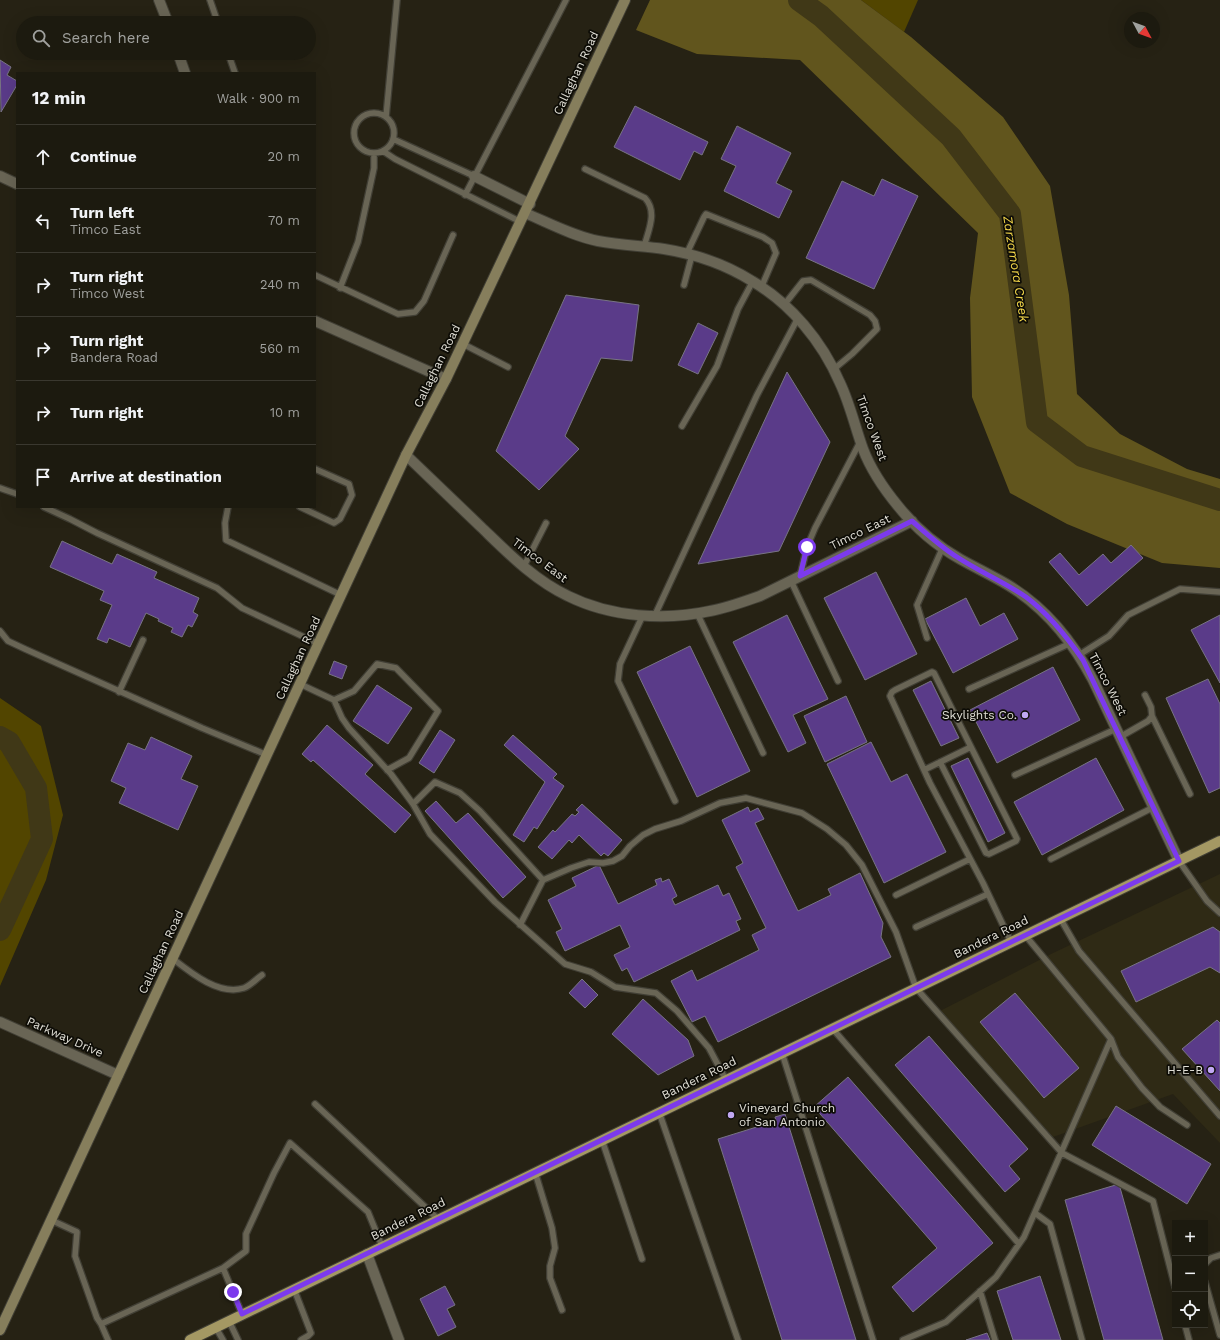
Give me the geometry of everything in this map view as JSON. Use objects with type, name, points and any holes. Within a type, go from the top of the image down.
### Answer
[{"type":"main road","name":"Callaghan Road","points":[[0,1330],[406,455],[463,344],[625,0]]},
{"type":"main road","name":"Bandera Road","points":[[190,1340],[1220,841]]},
{"type":"street","points":[[160,0],[166,16]]},
{"type":"street","points":[[180,60],[185,72]]},
{"type":"street","points":[[0,176],[16,184]]},
{"type":"street","name":"Timco West","points":[[474,176],[579,236],[690,254],[730,268],[757,284],[798,318],[824,352],[834,369],[873,470],[885,490],[899,508],[912,521],[958,558],[1008,585],[1027,598],[1053,622],[1071,642],[1093,680],[1179,861]]},
{"type":"street","points":[[316,321],[446,379]]},
{"type":"street","name":"Timco East","points":[[406,455],[513,558],[550,586],[568,596],[588,604],[613,611],[643,615],[697,613],[735,605],[760,596],[912,521]]},
{"type":"street","name":"Parkway Drive","points":[[0,1022],[118,1075]]},
{"type":"street","points":[[367,1254],[399,1340]]},
{"type":"lane","points":[[210,0],[216,16]]},
{"type":"lane","points":[[386,117],[397,0]]},
{"type":"lane","points":[[465,195],[566,0]]},
{"type":"lane","points":[[230,60],[235,72]]},
{"type":"lane","points":[[367,114],[380,114],[386,117],[390,122],[393,128],[393,139],[388,147],[383,150],[374,153],[364,150],[359,146],[354,135],[357,122],[367,114]]},
{"type":"lane","points":[[393,139],[474,176]]},
{"type":"lane","points":[[383,150],[395,159],[520,222]]},
{"type":"lane","points":[[340,288],[358,242],[374,168],[374,153]]},
{"type":"lane","points":[[584,169],[645,198],[649,203],[652,210],[644,247]]},
{"type":"lane","points":[[682,426],[717,366],[738,309],[757,284],[776,253],[772,243],[763,237],[706,214],[690,254],[684,285]]},
{"type":"lane","points":[[316,276],[398,314],[414,312],[424,301],[453,235]]},
{"type":"lane","points":[[784,305],[803,281],[811,280],[870,315],[875,321],[877,329],[852,354],[834,369]]},
{"type":"lane","points":[[655,615],[757,395],[798,318]]},
{"type":"lane","points":[[463,344],[508,367]]},
{"type":"lane","points":[[838,681],[795,578],[815,528],[861,442]]},
{"type":"lane","points":[[302,508],[334,523],[340,519],[352,495],[349,484],[316,469]]},
{"type":"lane","points":[[0,488],[16,494]]},
{"type":"lane","points":[[46,508],[97,534],[217,588],[242,608],[319,644]]},
{"type":"lane","points":[[228,508],[225,523],[226,540],[342,594]]},
{"type":"lane","points":[[524,566],[546,523]]},
{"type":"lane","points":[[927,638],[917,605],[943,547]]},
{"type":"lane","points":[[1080,656],[1109,636],[1128,615],[1180,588],[1220,592]]},
{"type":"lane","points":[[697,613],[763,753]]},
{"type":"lane","points":[[643,615],[620,664],[618,682],[675,801]]},
{"type":"lane","points":[[0,631],[8,641],[25,649],[119,692],[267,755]]},
{"type":"lane","points":[[119,692],[143,640]]},
{"type":"lane","points":[[969,689],[1071,642]]},
{"type":"lane","points":[[334,700],[354,691],[377,664],[396,668],[438,711],[409,758],[387,770]]},
{"type":"lane","points":[[940,762],[986,853],[990,854],[1014,843],[1017,839],[934,673],[930,672],[892,692],[890,696],[924,770],[1011,942]]},
{"type":"lane","points":[[300,684],[334,700],[342,718],[349,728],[387,770],[413,804],[430,834],[495,902],[565,964],[591,972],[615,987],[656,993],[677,1011],[709,1048],[726,1080]]},
{"type":"lane","points":[[1145,695],[1152,716],[1190,794]]},
{"type":"lane","points":[[1015,775],[1148,722],[1152,716]]},
{"type":"lane","points":[[924,770],[971,747]]},
{"type":"lane","points":[[413,804],[435,782],[460,793],[480,811],[543,880]]},
{"type":"lane","points":[[520,924],[543,880],[589,862],[603,863],[613,861],[622,856],[630,846],[643,835],[655,829],[681,821],[720,803],[746,798],[802,813],[826,829],[846,846],[862,865],[896,932],[916,988],[1062,1153],[1153,1201],[1172,1275]]},
{"type":"lane","points":[[1051,859],[1154,807]]},
{"type":"lane","points":[[896,895],[970,859]]},
{"type":"lane","points":[[1179,861],[1207,901],[1220,913]]},
{"type":"lane","points":[[916,927],[988,894]]},
{"type":"lane","points":[[1060,918],[1079,951],[1220,1116]]},
{"type":"lane","points":[[1025,935],[1111,1039],[1118,1057],[1142,1088],[1160,1107],[1187,1125]]},
{"type":"lane","points":[[172,958],[209,984],[230,990],[245,988],[262,975]]},
{"type":"lane","points":[[832,1028],[1019,1244]]},
{"type":"lane","points":[[903,1340],[946,1322],[996,1277],[1024,1237],[1111,1039]]},
{"type":"lane","points":[[782,1053],[873,1340]]},
{"type":"lane","points":[[315,1104],[438,1219]]},
{"type":"lane","points":[[659,1112],[738,1340]]},
{"type":"lane","points":[[602,1140],[642,1258]]},
{"type":"lane","points":[[101,1324],[223,1268],[246,1251],[246,1234],[274,1173],[290,1143],[368,1212],[382,1246]]},
{"type":"lane","points":[[535,1172],[552,1228],[555,1248],[550,1266],[550,1278],[562,1310]]},
{"type":"lane","points":[[1034,1213],[1050,1224],[1082,1340]]},
{"type":"lane","points":[[51,1220],[77,1232],[74,1256],[97,1318],[108,1340]]},
{"type":"lane","points":[[1208,1261],[1211,1258],[1220,1255]]},
{"type":"lane","points":[[223,1268],[242,1314]]},
{"type":"lane","points":[[294,1289],[311,1332],[308,1336],[301,1340]]},
{"type":"lane","points":[[980,1291],[995,1340]]},
{"type":"lane","points":[[1208,1292],[1220,1335]]},
{"type":"lane","points":[[228,1321],[238,1340]]},
{"type":"lane","points":[[216,1328],[223,1340]]},
{"type":"lane","points":[[1186,1328],[1189,1340]]},
{"type":"shaded area","points":[[650,0],[861,0],[911,37],[1003,117],[1050,186],[1069,295],[1077,394],[1120,434],[1187,469],[1220,479],[1220,568],[1162,563],[1067,524],[1010,493],[972,397],[970,298],[978,233],[800,60],[697,54],[636,30]]},
{"type":"shaded area","points":[[861,0],[918,0],[904,32]]},
{"type":"shaded area","points":[[0,698],[41,726],[63,815],[46,880],[0,986]]},
{"type":"shaded area","points":[[1220,874],[1220,1143],[1173,1094],[1053,1137],[940,1011],[1051,954]]},
{"type":"building","points":[[0,60],[11,67],[7,75],[16,80],[16,87],[1,112]]},
{"type":"building","points":[[635,106],[708,142],[702,155],[694,151],[680,180],[614,147]]},
{"type":"building","points":[[737,126],[791,153],[776,183],[792,191],[779,218],[724,191],[736,166],[721,159]]},
{"type":"building","points":[[882,179],[918,196],[874,289],[806,258],[842,181],[874,196]]},
{"type":"building","points":[[566,295],[639,305],[632,361],[601,358],[565,436],[579,449],[539,490],[496,451]]},
{"type":"building","points":[[698,323],[718,333],[698,374],[678,365]]},
{"type":"building","points":[[787,372],[830,442],[779,551],[698,564]]},
{"type":"building","points":[[62,541],[112,564],[117,554],[157,572],[154,578],[199,598],[193,612],[198,615],[192,627],[188,625],[182,637],[171,632],[173,628],[146,613],[130,647],[109,638],[107,643],[97,639],[112,605],[100,600],[104,591],[50,567]]},
{"type":"building","points":[[1131,545],[1143,558],[1087,606],[1049,562],[1060,553],[1079,575],[1103,554],[1111,563]]},
{"type":"building","points":[[876,572],[917,654],[865,680],[824,598]]},
{"type":"building","points":[[966,598],[980,626],[1004,613],[1018,639],[953,673],[925,619]]},
{"type":"building","points":[[787,615],[828,699],[793,715],[806,743],[788,752],[733,642]]},
{"type":"building","points":[[1220,615],[1220,683],[1191,630]]},
{"type":"building","points":[[690,646],[750,771],[697,797],[637,672]]},
{"type":"building","points":[[334,661],[347,666],[342,679],[329,674]]},
{"type":"building","name":"Skylights Co.","points":[[1053,667],[1080,720],[997,763],[970,710]]},
{"type":"building","points":[[1208,679],[1220,704],[1220,788],[1209,793],[1166,698]]},
{"type":"building","points":[[931,681],[959,738],[941,746],[913,690]]},
{"type":"building","points":[[377,685],[412,708],[388,744],[353,721]]},
{"type":"building","points":[[846,696],[867,742],[825,762],[804,716]]},
{"type":"building","points":[[327,725],[373,765],[365,774],[411,815],[395,833],[313,760],[311,762],[302,754]]},
{"type":"building","points":[[440,730],[455,740],[434,773],[419,763]]},
{"type":"building","points":[[513,735],[557,774],[553,778],[564,786],[537,829],[534,827],[524,842],[513,835],[545,782],[504,745]]},
{"type":"building","points":[[151,737],[192,756],[181,779],[198,786],[178,830],[119,803],[126,788],[111,781],[128,743],[145,750]]},
{"type":"building","points":[[871,742],[891,782],[907,774],[946,852],[884,883],[827,764]]},
{"type":"building","points":[[968,758],[1005,833],[988,842],[951,766]]},
{"type":"building","points":[[1096,758],[1124,810],[1042,855],[1014,802]]},
{"type":"building","points":[[436,801],[456,823],[468,813],[526,877],[503,898],[425,811]]},
{"type":"building","points":[[582,804],[622,840],[608,856],[604,853],[601,856],[579,835],[572,843],[569,840],[552,859],[538,847],[553,830],[555,832],[572,814],[575,816],[579,812],[576,810]]},
{"type":"building","points":[[748,807],[750,812],[758,808],[764,819],[755,823],[798,911],[831,895],[828,889],[860,873],[883,923],[881,937],[891,957],[718,1042],[705,1016],[692,1022],[671,981],[692,970],[697,981],[759,950],[752,935],[766,928],[736,867],[743,863],[722,820]]},
{"type":"building","points":[[599,865],[618,904],[657,885],[655,880],[661,878],[662,882],[669,879],[677,896],[672,899],[675,905],[718,885],[723,896],[729,893],[741,919],[736,921],[740,930],[634,982],[627,968],[622,971],[614,955],[630,947],[620,925],[565,951],[556,932],[562,929],[548,900],[576,886],[572,878]]},
{"type":"building","points":[[1213,927],[1220,932],[1220,973],[1210,967],[1136,1002],[1121,971]]},
{"type":"building","points":[[582,979],[598,995],[585,1008],[569,993]]},
{"type":"building","points":[[1015,993],[1079,1068],[1044,1098],[980,1022]]},
{"type":"building","points":[[643,999],[688,1040],[694,1056],[658,1075],[612,1034]]},
{"type":"building","name":"H-E-B","points":[[1217,1020],[1220,1023],[1220,1091],[1182,1049]]},
{"type":"building","points":[[929,1036],[1028,1149],[1009,1166],[1020,1179],[1005,1192],[895,1065]]},
{"type":"building","points":[[848,1077],[993,1243],[913,1312],[892,1287],[937,1248],[814,1107]]},
{"type":"building","points":[[1116,1106],[1211,1164],[1187,1204],[1092,1145]]},
{"type":"building","points":[[785,1114],[856,1340],[782,1340],[718,1139],[776,1121],[775,1117]]},
{"type":"building","points":[[1119,1184],[1163,1340],[1104,1340],[1065,1200]]},
{"type":"building","points":[[1040,1276],[1061,1340],[1013,1340],[997,1291]]},
{"type":"building","points":[[445,1286],[455,1305],[447,1309],[456,1327],[438,1336],[420,1299]]},
{"type":"building","points":[[987,1333],[990,1340],[966,1340]]},
{"type":"waterway","name":"Zarzamora Creek","points":[[799,0],[821,16],[951,137],[1010,214],[1037,422],[1082,456],[1220,500]]},
{"type":"waterway","points":[[0,737],[9,742],[36,788],[42,839],[0,930]]},
{"type":"place","name":"Skylights Co.","points":[[1025,715]]},
{"type":"place","name":"H-E-B","points":[[1211,1070]]},
{"type":"place","name":"Vineyard Church of San Antonio","points":[[731,1115]]},
{"type":"route","points":[[233,1292],[242,1314],[1179,861],[1083,660],[1071,642],[1045,613],[1008,585],[958,558],[912,521],[800,576],[807,547]]}]
